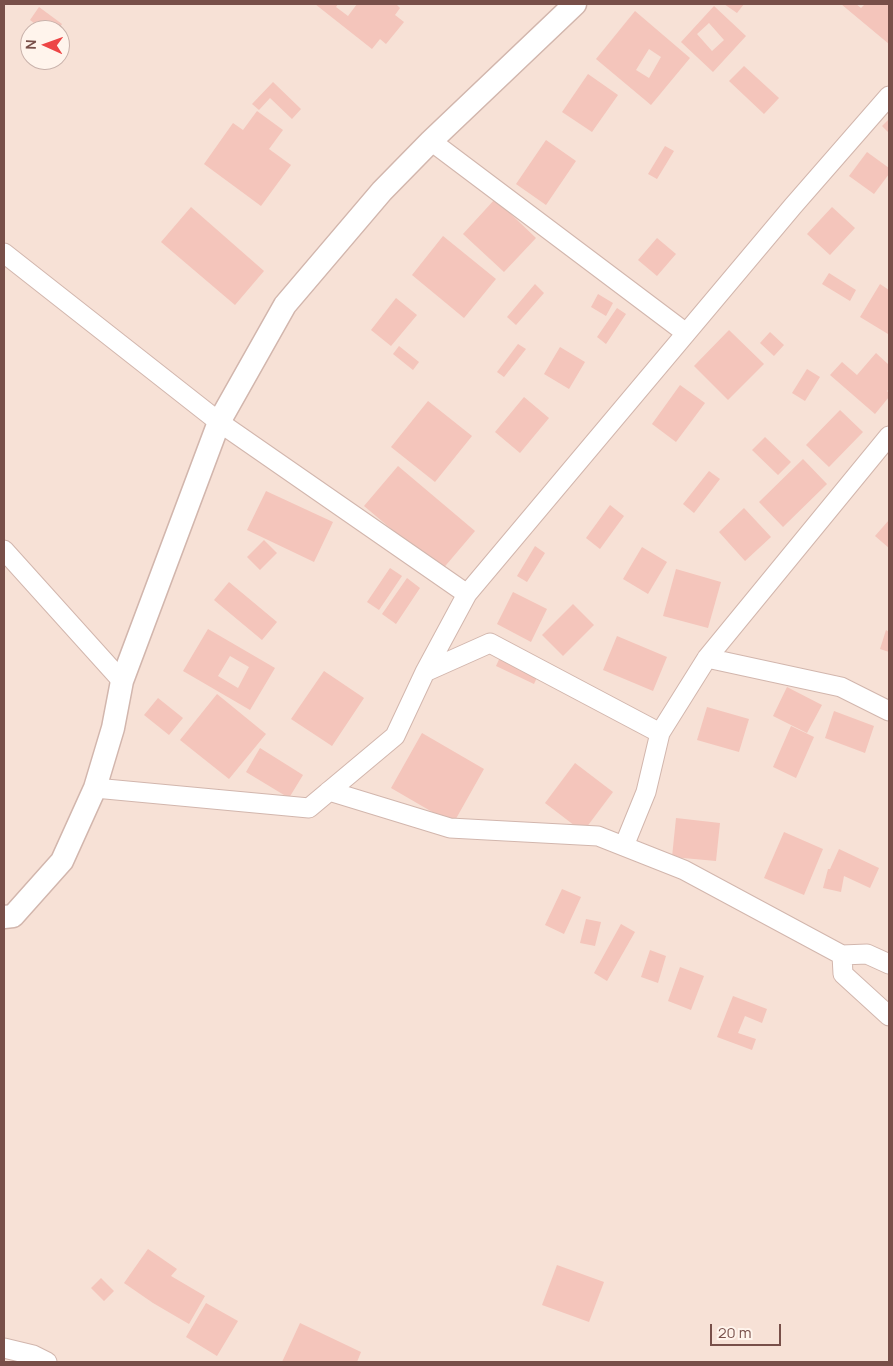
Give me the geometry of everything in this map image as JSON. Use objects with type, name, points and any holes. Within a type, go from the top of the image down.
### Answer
[{"type":"street","points":[[4,917],[14,916],[62,861],[95,788],[113,728],[122,681],[219,422],[285,305],[382,191],[430,140],[575,4]]},
{"type":"street","points":[[95,788],[309,808],[395,736],[425,672],[467,594],[793,206],[889,96]]},
{"type":"street","points":[[430,140],[686,333]]},
{"type":"street","points":[[4,253],[219,422],[467,594]]},
{"type":"street","points":[[624,846],[646,792],[660,734],[707,658],[889,436]]},
{"type":"street","points":[[4,550],[122,681]]},
{"type":"street","points":[[425,672],[490,643],[660,734]]},
{"type":"street","points":[[707,658],[841,687],[889,711]]},
{"type":"street","points":[[329,791],[450,828],[598,836],[684,870],[842,955],[867,954],[889,964]]},
{"type":"street","points":[[842,955],[843,974],[889,1016]]},
{"type":"street","points":[[4,1348],[33,1355],[47,1362]]},
{"type":"shaded area","points":[[4,4],[889,4],[889,1362],[4,1362]]},
{"type":"building","points":[[315,4],[338,4],[336,7],[348,16],[357,4],[396,4],[400,8],[395,15],[404,22],[386,44],[380,39],[372,49]]},
{"type":"building","points":[[724,4],[744,4],[737,13]]},
{"type":"building","points":[[841,4],[856,4],[861,8],[865,4],[889,4],[889,44]]},
{"type":"building","points":[[714,6],[746,36],[713,72],[681,42]],"holes":[[[709,23],[724,40],[712,51],[697,34]]]},
{"type":"building","points":[[39,7],[57,20],[30,20]]},
{"type":"building","points":[[635,11],[690,58],[651,105],[596,59]],"holes":[[[649,49],[661,57],[649,78],[636,70]]]},
{"type":"building","points":[[744,66],[779,98],[764,114],[729,81]]},
{"type":"building","points":[[588,74],[618,95],[592,132],[562,112]]},
{"type":"building","points":[[273,82],[301,109],[292,119],[270,98],[259,110],[252,104]]},
{"type":"building","points":[[257,111],[283,130],[269,149],[291,165],[261,206],[204,164],[233,123],[243,130]]},
{"type":"building","points":[[889,119],[889,133],[882,126]]},
{"type":"building","points":[[546,140],[576,161],[546,205],[516,184]]},
{"type":"building","points":[[665,146],[674,151],[657,179],[648,174]]},
{"type":"building","points":[[867,152],[889,168],[889,174],[874,194],[849,176]]},
{"type":"building","points":[[495,199],[536,238],[504,272],[463,234]]},
{"type":"building","points":[[191,207],[264,271],[235,305],[161,242]]},
{"type":"building","points":[[832,207],[855,228],[830,255],[807,234]]},
{"type":"building","points":[[443,236],[496,279],[464,318],[412,275]]},
{"type":"building","points":[[657,238],[676,254],[657,276],[638,260]]},
{"type":"building","points":[[829,273],[856,290],[850,301],[822,284]]},
{"type":"building","points":[[535,284],[544,293],[516,325],[507,317]]},
{"type":"building","points":[[880,284],[889,290],[888,334],[860,317]]},
{"type":"building","points":[[598,294],[613,303],[606,316],[591,307]]},
{"type":"building","points":[[396,298],[417,315],[391,346],[371,330]]},
{"type":"building","points":[[617,308],[626,314],[606,344],[597,337]]},
{"type":"building","points":[[729,330],[764,364],[728,400],[694,366]]},
{"type":"building","points":[[770,332],[784,345],[774,356],[760,343]]},
{"type":"building","points":[[518,344],[526,349],[504,377],[497,372]]},
{"type":"building","points":[[399,346],[419,362],[413,370],[393,354]]},
{"type":"building","points":[[560,347],[585,362],[569,389],[544,374]]},
{"type":"building","points":[[876,353],[889,365],[889,389],[887,391],[889,397],[875,414],[830,375],[842,362],[857,375]]},
{"type":"building","points":[[807,369],[820,377],[805,401],[792,393]]},
{"type":"building","points":[[680,385],[705,403],[676,442],[652,424]]},
{"type":"building","points":[[524,397],[549,418],[520,453],[495,432]]},
{"type":"building","points":[[428,401],[472,436],[435,482],[391,447]]},
{"type":"building","points":[[840,410],[863,432],[829,467],[806,445]]},
{"type":"building","points":[[765,437],[791,462],[778,475],[752,450]]},
{"type":"building","points":[[803,459],[827,484],[783,527],[759,502]]},
{"type":"building","points":[[398,466],[475,531],[441,571],[364,506]]},
{"type":"building","points":[[709,471],[720,479],[694,513],[683,504]]},
{"type":"building","points":[[266,491],[333,522],[314,562],[247,530]]},
{"type":"building","points":[[610,505],[624,516],[600,549],[586,538]]},
{"type":"building","points":[[744,508],[771,537],[745,561],[719,532]]},
{"type":"building","points":[[889,520],[889,548],[875,536]]},
{"type":"building","points":[[264,540],[277,553],[260,570],[247,557]]},
{"type":"building","points":[[535,546],[545,553],[527,582],[517,576]]},
{"type":"building","points":[[642,547],[667,562],[648,594],[623,579]]},
{"type":"building","points":[[390,568],[402,576],[379,610],[367,602]]},
{"type":"building","points":[[676,569],[721,582],[708,628],[663,616]]},
{"type":"building","points":[[407,578],[420,588],[396,624],[382,614]]},
{"type":"building","points":[[229,582],[277,622],[262,640],[214,600]]},
{"type":"building","points":[[513,592],[547,609],[531,642],[497,624]]},
{"type":"building","points":[[573,604],[594,625],[563,656],[542,635]]},
{"type":"building","points":[[208,629],[275,668],[250,710],[183,671]],"holes":[[[230,656],[249,667],[238,688],[218,676]]]},
{"type":"building","points":[[886,630],[889,632],[889,652],[880,649]]},
{"type":"building","points":[[617,636],[667,657],[653,691],[603,670]]},
{"type":"building","points":[[502,653],[540,671],[534,684],[496,666]]},
{"type":"building","points":[[324,671],[364,698],[332,746],[291,719]]},
{"type":"building","points":[[787,687],[822,705],[807,733],[773,716]]},
{"type":"building","points":[[217,694],[266,734],[229,779],[180,740]]},
{"type":"building","points":[[158,698],[183,718],[169,735],[144,715]]},
{"type":"building","points":[[707,707],[749,719],[739,752],[697,740]]},
{"type":"building","points":[[834,711],[874,726],[865,753],[825,738]]},
{"type":"building","points":[[791,726],[814,737],[796,778],[773,767]]},
{"type":"building","points":[[422,733],[484,769],[453,824],[391,788]]},
{"type":"building","points":[[260,748],[303,775],[289,798],[246,772]]},
{"type":"building","points":[[575,763],[613,792],[583,832],[545,803]]},
{"type":"building","points":[[676,818],[720,823],[716,861],[672,857]]},
{"type":"building","points":[[784,832],[823,849],[804,895],[764,878]]},
{"type":"building","points":[[839,849],[879,868],[870,888],[844,876],[841,892],[823,888],[828,869],[830,869]]},
{"type":"building","points":[[562,889],[581,897],[564,934],[545,925]]},
{"type":"building","points":[[586,919],[601,922],[595,946],[580,943]]},
{"type":"building","points":[[621,924],[635,932],[607,981],[594,973]]},
{"type":"building","points":[[650,950],[666,956],[658,983],[641,977]]},
{"type":"building","points":[[680,967],[704,976],[691,1010],[668,1001]]},
{"type":"building","points":[[733,996],[767,1009],[762,1023],[745,1016],[738,1033],[756,1039],[752,1050],[717,1037]]},
{"type":"building","points":[[148,1249],[177,1269],[171,1276],[205,1296],[189,1324],[124,1283]]},
{"type":"building","points":[[557,1265],[604,1282],[589,1322],[542,1305]]},
{"type":"building","points":[[101,1278],[114,1291],[104,1301],[91,1288]]},
{"type":"building","points":[[206,1303],[238,1321],[217,1356],[186,1337]]},
{"type":"building","points":[[300,1323],[361,1352],[357,1362],[282,1362]]}]
